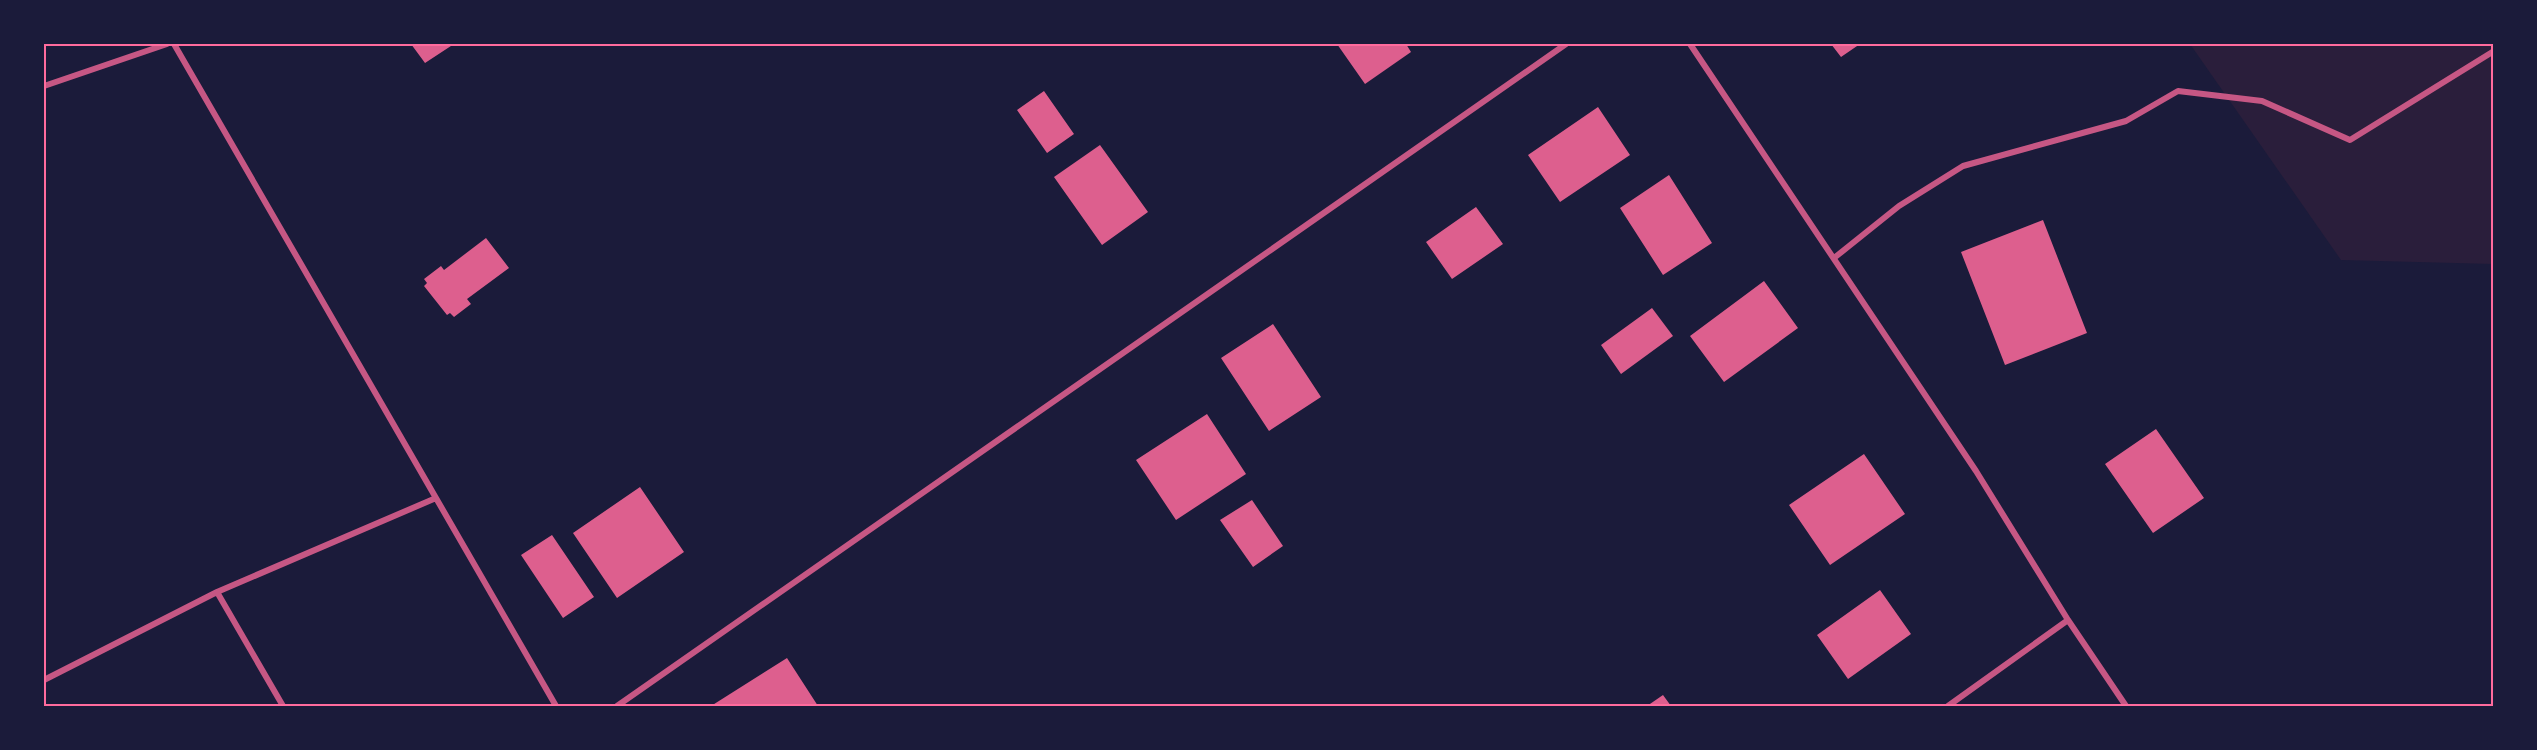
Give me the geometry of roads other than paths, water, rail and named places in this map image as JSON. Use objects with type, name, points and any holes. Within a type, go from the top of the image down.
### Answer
[{"type":"street","points":[[44,86],[167,44]]},
{"type":"street","points":[[174,44],[556,706]]},
{"type":"street","points":[[617,706],[1566,44]]},
{"type":"street","points":[[1690,44],[1976,471],[2068,620],[2126,706]]},
{"type":"street","points":[[1834,258],[1899,206],[1963,166],[2126,121],[2178,91],[2262,101],[2350,140],[2493,51]]},
{"type":"street","points":[[44,680],[217,592],[436,498]]},
{"type":"street","points":[[217,592],[283,706]]},
{"type":"street","points":[[1948,706],[2068,620]]}]
